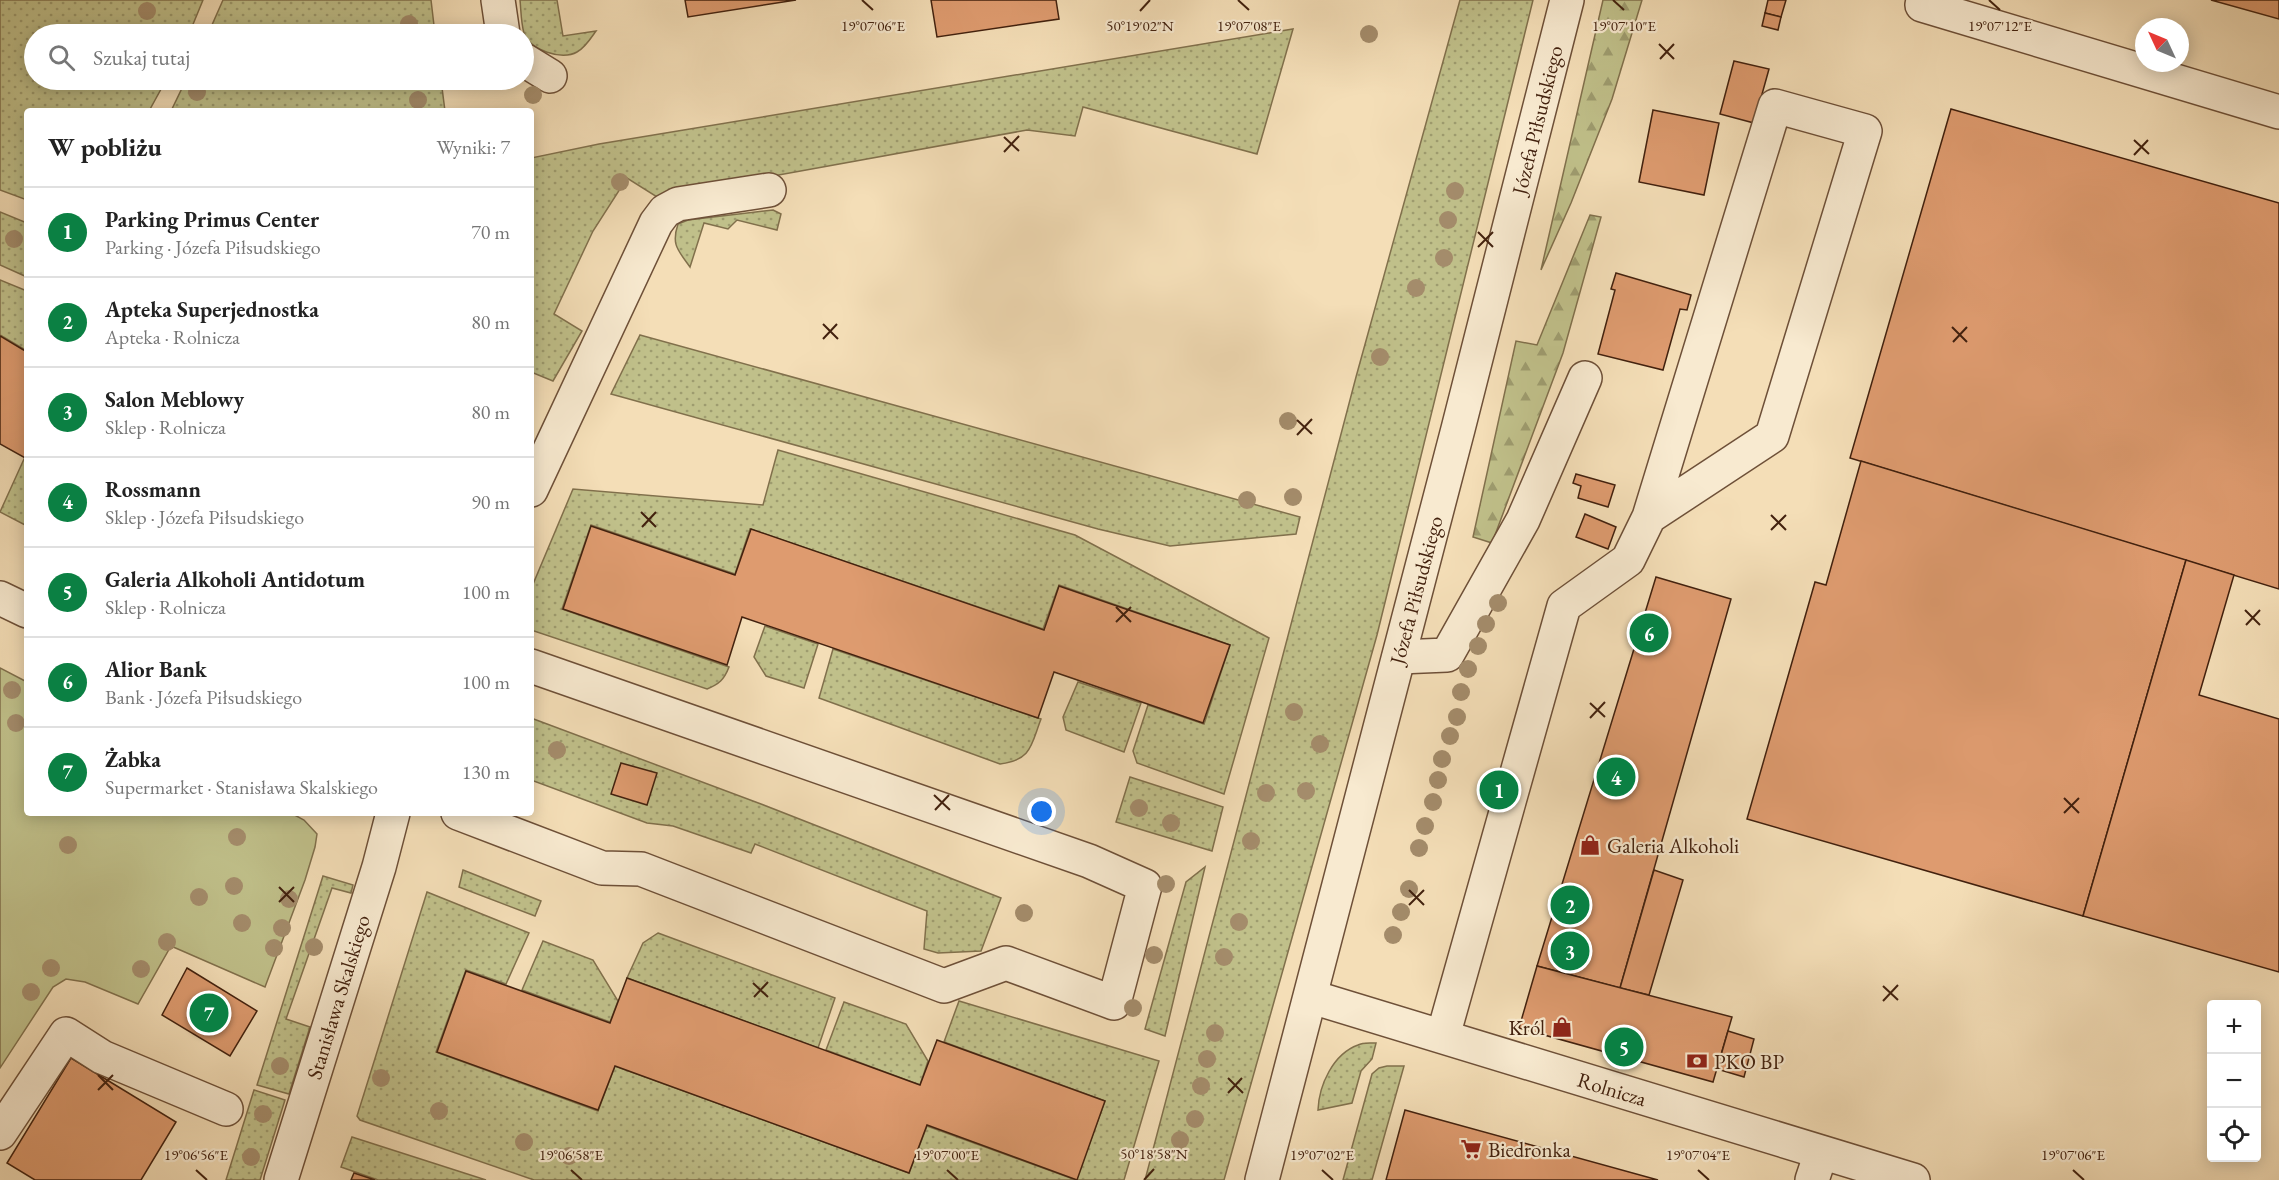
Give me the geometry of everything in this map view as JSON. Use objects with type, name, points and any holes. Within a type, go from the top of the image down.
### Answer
[{"type":"street","points":[[498,0],[501,24]]},
{"type":"street","name":"Józefa Piłsudskiego","points":[[1262,1180],[1567,0]]},
{"type":"street","points":[[1917,2],[2279,112]]},
{"type":"street","points":[[1443,1036],[1564,606],[1628,560],[1649,517],[1775,106],[1865,131],[1772,436],[1649,517]]},
{"type":"street","points":[[534,484],[665,211],[678,204],[770,190]]},
{"type":"street","points":[[1399,657],[1448,655],[1523,520],[1585,378]]},
{"type":"street","points":[[0,598],[24,610]]},
{"type":"street","points":[[466,816],[602,868],[641,869],[944,986],[1006,963],[1114,1003],[1145,886],[1089,861],[534,667]]},
{"type":"street","name":"Stanisława Skalskiego","points":[[281,1180],[392,816]]},
{"type":"street","name":"Rolnicza","points":[[1311,997],[1443,1036],[1817,1167],[1913,1180]]},
{"type":"street","points":[[0,1133],[66,1034],[102,1057],[226,1109]]},
{"type":"green space","points":[[0,0],[203,0],[193,24],[24,24],[24,90],[161,90],[151,108],[24,108],[24,199],[0,190]]},
{"type":"green space","points":[[223,0],[431,0],[434,24],[212,24]]},
{"type":"green space","points":[[520,0],[557,0],[563,36],[596,31],[577,52],[555,54],[539,49],[534,45],[534,24],[522,24]]},
{"type":"green space","points":[[1460,0],[1533,0],[1377,635],[1224,1180],[1145,1180],[1356,377]]},
{"type":"green space","points":[[1603,0],[1642,0],[1612,99],[1571,203],[1541,270]]},
{"type":"green space","points":[[1293,29],[1257,154],[1083,107],[1075,136],[1027,130],[657,197],[627,178],[593,231],[554,314],[582,331],[553,381],[534,373],[534,157],[599,144]]},
{"type":"green space","points":[[181,90],[442,90],[445,108],[172,108]]},
{"type":"green space","points":[[773,210],[781,214],[777,230],[737,220],[728,229],[704,223],[690,267],[677,247],[675,237],[678,224],[688,220]]},
{"type":"green space","points":[[0,212],[24,222],[24,276],[0,265]]},
{"type":"green space","points":[[1590,215],[1601,217],[1563,353],[1492,543],[1473,537],[1516,341],[1537,345]]},
{"type":"green space","points":[[0,280],[24,290],[24,349],[0,335]]},
{"type":"green space","points":[[640,335],[1300,517],[1296,534],[1170,546],[1098,529],[611,394]]},
{"type":"green space","points":[[778,450],[1075,535],[1269,638],[1224,794],[1137,763],[1133,751],[1148,705],[1204,724],[1230,645],[1059,585],[1043,629],[750,529],[735,574],[591,525],[562,609],[729,667],[725,675],[718,683],[707,689],[534,631],[534,582],[573,489],[763,505]]},
{"type":"green space","points":[[24,459],[24,524],[0,512]]},
{"type":"green space","points":[[765,626],[818,644],[804,688],[766,676],[754,657]]},
{"type":"green space","points":[[833,649],[1041,719],[1032,744],[1029,750],[1018,759],[1000,764],[819,698]]},
{"type":"green space","points":[[0,668],[24,680],[24,816],[297,816],[304,820],[317,834],[305,880],[265,987],[171,946],[138,1004],[85,982],[66,979],[53,987],[0,1068]]},
{"type":"green space","points":[[1078,682],[1141,703],[1124,752],[1066,730],[1063,717]]},
{"type":"green space","points":[[534,719],[761,804],[1001,898],[981,951],[938,953],[924,949],[927,911],[755,844],[751,853],[673,826],[647,823],[534,781]]},
{"type":"green space","points":[[1130,777],[1223,807],[1212,851],[1116,822]]},
{"type":"green space","points":[[1205,867],[1165,1036],[1145,1029],[1186,882]]},
{"type":"green space","points":[[463,870],[541,901],[535,916],[459,887]]},
{"type":"green space","points":[[323,876],[353,885],[351,893],[332,888],[286,1019],[310,1027],[289,1094],[257,1085]]},
{"type":"green space","points":[[427,892],[529,933],[506,984],[466,970],[436,1052],[598,1111],[615,1066],[909,1173],[927,1126],[1076,1180],[534,1180],[360,1120],[357,1116]]},
{"type":"green space","points":[[658,933],[835,998],[818,1048],[627,978],[643,943]]},
{"type":"green space","points":[[543,941],[593,960],[618,1001],[610,1022],[522,990]]},
{"type":"green space","points":[[959,1001],[1159,1061],[1124,1180],[1076,1180],[1105,1101],[944,1042]]},
{"type":"green space","points":[[844,1002],[906,1024],[928,1061],[920,1085],[826,1050]]},
{"type":"green space","points":[[1376,1043],[1372,1059],[1361,1071],[1352,1103],[1318,1110],[1325,1081],[1341,1055],[1360,1044]]},
{"type":"green space","points":[[1404,1066],[1372,1180],[1343,1180],[1372,1074],[1379,1068]]},
{"type":"green space","points":[[254,1090],[285,1100],[260,1180],[226,1180]]},
{"type":"green space","points":[[352,1137],[486,1180],[378,1180],[341,1167]]},
{"type":"building","points":[[685,0],[796,0],[688,17]]},
{"type":"building","points":[[931,0],[1056,0],[1059,19],[937,37]]},
{"type":"building","points":[[1768,0],[1786,0],[1781,17],[1765,13]]},
{"type":"building","points":[[2211,0],[2279,0],[2279,19]]},
{"type":"building","points":[[1765,13],[1781,17],[1778,30],[1762,26]]},
{"type":"building","points":[[1734,61],[1769,69],[1754,123],[1720,114]]},
{"type":"building","points":[[1951,109],[2279,203],[2279,589],[1850,458]]},
{"type":"building","points":[[1653,110],[1719,123],[1704,195],[1639,182]]},
{"type":"building","points":[[1616,273],[1691,295],[1687,310],[1680,309],[1663,370],[1598,354],[1615,290],[1611,289]]},
{"type":"building","points":[[0,336],[24,350],[24,457],[0,444]]},
{"type":"building","points":[[1861,461],[2186,560],[2083,916],[1747,819],[1815,582],[1826,585]]},
{"type":"building","points":[[1576,474],[1615,485],[1608,507],[1578,498],[1581,486],[1573,483]]},
{"type":"building","points":[[1585,514],[1616,527],[1608,549],[1576,537]]},
{"type":"building","points":[[591,526],[735,575],[751,529],[1044,630],[1059,586],[1230,645],[1203,723],[1054,672],[1038,718],[742,617],[727,665],[563,609]]},
{"type":"building","points":[[2186,560],[2234,575],[2199,695],[2279,719],[2279,972],[2083,916]]},
{"type":"building","points":[[1656,577],[1731,599],[1620,988],[1537,966]]},
{"type":"building","points":[[621,763],[657,773],[647,805],[611,794]]},
{"type":"building","points":[[1654,870],[1683,880],[1649,995],[1620,988]]},
{"type":"building","points":[[1537,966],[1732,1017],[1713,1082],[1519,1028]]},
{"type":"building","points":[[187,968],[257,1011],[230,1056],[162,1015]]},
{"type":"building","points":[[466,971],[610,1023],[627,978],[920,1085],[937,1040],[1105,1101],[1077,1180],[927,1125],[909,1173],[615,1066],[598,1110],[437,1052]]},
{"type":"building","points":[[1728,1031],[1754,1039],[1744,1077],[1717,1069]]},
{"type":"building","points":[[71,1058],[176,1122],[141,1180],[35,1180],[7,1163]]},
{"type":"building","name":"Biedronka","points":[[1405,1110],[1437,1119],[1658,1180],[1386,1180]]},
{"type":"building","points":[[354,1173],[375,1180],[351,1180]]},
{"type":"place","name":"Alior Bank","points":[[1649,633]]},
{"type":"place","name":"Rossmann","points":[[1616,777]]},
{"type":"place","name":"Parking Primus Center","points":[[1499,790]]},
{"type":"place","name":"Galeria Alkoholi","points":[[1590,845]]},
{"type":"place","name":"Apteka Superjednostka","points":[[1570,905]]},
{"type":"place","name":"Salon Meblowy","points":[[1570,951]]},
{"type":"place","name":"Żabka","points":[[209,1013]]},
{"type":"place","name":"Król","points":[[1562,1027]]},
{"type":"place","name":"Galeria Alkoholi Antidotum","points":[[1624,1047]]},
{"type":"place","name":"PKO BP","points":[[1697,1061]]},
{"type":"place","name":"Biedronka","points":[[1471,1149]]}]
